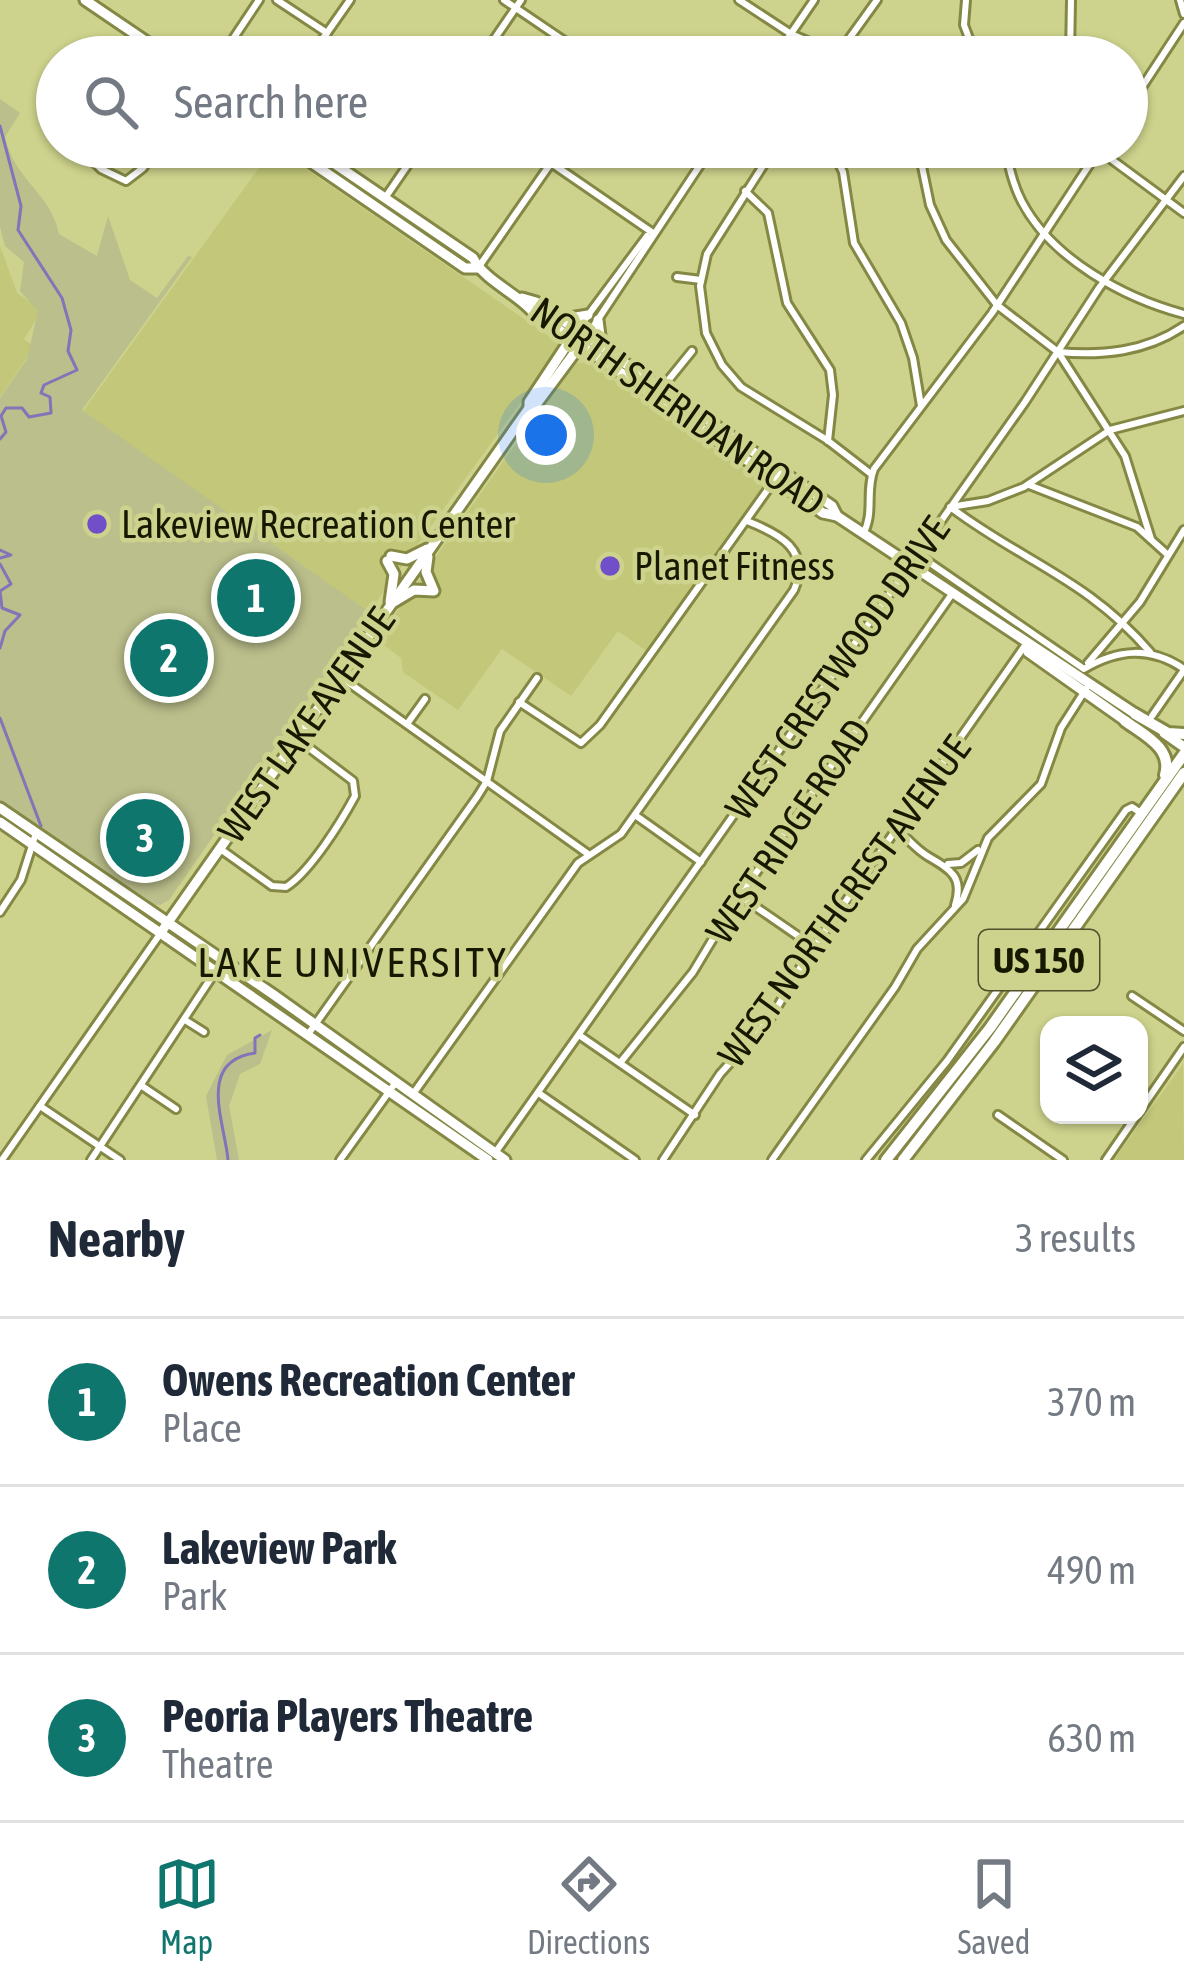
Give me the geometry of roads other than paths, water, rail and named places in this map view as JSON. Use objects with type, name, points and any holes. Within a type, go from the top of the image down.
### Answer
[{"type":"highway","points":[[1130,717],[1168,733],[1184,734]]},
{"type":"highway","points":[[1130,717],[1168,759],[1166,773],[1142,814]]},
{"type":"highway","name":"US 150","points":[[886,1160],[982,1049],[1183,755]]},
{"type":"highway","name":"US 150","points":[[903,1160],[1184,773]]},
{"type":"highway","points":[[1139,836],[1184,784]]},
{"type":"main road","points":[[85,0],[138,36]]},
{"type":"main road","name":"NORTH SHERIDAN ROAD","points":[[322,168],[381,203],[465,268],[478,268]]},
{"type":"main road","name":"NORTH SHERIDAN ROAD","points":[[340,168],[381,203],[407,214],[472,259],[478,268],[720,443],[778,476]]},
{"type":"main road","points":[[593,317],[601,353],[564,358],[557,322],[593,317]]},
{"type":"main road","name":"WEST LAKE AVENUE","points":[[166,927],[529,408],[536,406],[579,337]]},
{"type":"main road","name":"NORTH SHERIDAN ROAD","points":[[601,353],[662,388],[760,456],[823,513],[837,516],[1025,646],[1078,676],[1087,688],[1183,755]]},
{"type":"main road","points":[[634,382],[657,391],[662,388]]},
{"type":"main road","points":[[692,409],[716,432],[720,443],[729,442],[760,456]]},
{"type":"main road","points":[[390,605],[394,574],[389,559],[407,559],[432,546]]},
{"type":"main road","points":[[390,605],[414,590],[434,590],[426,572],[432,546]]},
{"type":"main road","points":[[0,808],[35,838],[495,1158]]},
{"type":"main road","points":[[0,822],[35,838]]},
{"type":"street","points":[[235,36],[260,0]]},
{"type":"street","points":[[277,0],[327,33]]},
{"type":"street","points":[[325,36],[350,0]]},
{"type":"street","points":[[504,0],[519,4],[561,36]]},
{"type":"street","points":[[740,0],[795,36]]},
{"type":"street","points":[[791,34],[814,0]]},
{"type":"street","points":[[853,36],[877,0]]},
{"type":"street","points":[[966,0],[968,36]]},
{"type":"street","points":[[1070,36],[1071,0]]},
{"type":"street","points":[[1148,76],[1184,18],[1180,0]]},
{"type":"street","points":[[497,36],[519,4]]},
{"type":"street","points":[[100,168],[126,181],[143,168]]},
{"type":"street","points":[[381,203],[405,168]]},
{"type":"street","points":[[478,268],[548,168]]},
{"type":"street","points":[[558,168],[652,232]]},
{"type":"street","name":"WEST LAKE AVENUE","points":[[579,337],[697,168]]},
{"type":"street","points":[[761,168],[714,240],[700,280],[704,342],[741,387],[871,474]]},
{"type":"street","points":[[841,168],[854,241],[901,323],[921,406]]},
{"type":"street","points":[[923,168],[937,224],[997,305],[1058,352],[1110,430],[1131,468],[1151,539]]},
{"type":"street","points":[[1011,168],[1018,193],[1044,233],[1105,280],[1146,302],[1184,314]]},
{"type":"street","points":[[863,534],[870,520],[871,474],[997,305],[1086,168]]},
{"type":"street","points":[[1125,168],[1184,213]]},
{"type":"street","name":"WEST CRESTWOOD DRIVE","points":[[495,1158],[1105,280],[1184,176]]},
{"type":"street","points":[[745,191],[768,213],[787,303],[830,370],[833,395],[828,442]]},
{"type":"street","points":[[677,277],[700,280]]},
{"type":"street","points":[[1058,352],[1127,350],[1161,340],[1184,326]]},
{"type":"street","points":[[662,388],[692,351]]},
{"type":"street","points":[[950,507],[984,502],[1028,485],[1110,430],[1184,411]]},
{"type":"street","points":[[519,702],[581,742],[600,725],[778,476]]},
{"type":"street","points":[[1028,485],[1132,525],[1168,555]]},
{"type":"street","points":[[950,507],[1071,580],[1124,623],[1151,653],[1184,669],[1152,716]]},
{"type":"street","points":[[409,1099],[588,854],[615,840],[635,815],[798,582],[799,561],[791,545],[747,521]]},
{"type":"street","points":[[1078,676],[1124,623],[1184,530]]},
{"type":"street","points":[[917,554],[1078,676]]},
{"type":"street","name":"WEST RIDGE ROAD","points":[[620,1063],[688,979],[740,896],[952,594]]},
{"type":"street","name":"WEST NORTHCREST AVENUE","points":[[663,1160],[720,1074],[772,1016],[814,947],[1025,646]]},
{"type":"street","points":[[1078,676],[1116,654],[1151,653]]},
{"type":"street","points":[[340,676],[588,854]]},
{"type":"street","points":[[312,1029],[487,781],[498,735],[537,678]]},
{"type":"street","points":[[939,862],[962,863],[1041,784],[1061,728],[1087,688]]},
{"type":"street","points":[[407,724],[425,699]]},
{"type":"street","points":[[219,848],[272,886],[286,887],[299,877],[351,804],[356,794],[352,779],[296,738]]},
{"type":"street","points":[[866,1160],[964,1037],[1126,810],[1132,807],[1142,814]]},
{"type":"street","points":[[635,815],[701,862]]},
{"type":"street","points":[[898,829],[916,848],[953,872],[959,888],[956,904],[946,918]]},
{"type":"street","points":[[772,1160],[896,987],[917,949],[966,895],[990,836]]},
{"type":"street","points":[[0,912],[21,880],[35,838]]},
{"type":"street","points":[[740,896],[814,947]]},
{"type":"street","name":"WEST LAKE AVENUE","points":[[2,1160],[166,927]]},
{"type":"street","points":[[91,1160],[220,964]]},
{"type":"street","points":[[1132,996],[1184,1031]]},
{"type":"street","points":[[185,1020],[204,1031]]},
{"type":"street","points":[[579,1035],[695,1115]]},
{"type":"street","points":[[964,1037],[982,1049]]},
{"type":"street","points":[[1148,1099],[1184,1047]]},
{"type":"street","points":[[142,1086],[176,1109]]},
{"type":"street","points":[[340,1160],[393,1087]]},
{"type":"street","points":[[540,1094],[635,1160]]},
{"type":"street","points":[[40,1106],[120,1160]]},
{"type":"street","points":[[998,1115],[1063,1160]]},
{"type":"street","points":[[1106,1160],[1131,1124]]},
{"type":"waterway","points":[[0,126],[21,206],[18,230],[62,298],[71,330],[68,351],[77,370],[44,385],[41,393],[50,397],[51,413],[29,417],[22,408],[6,408],[1,416],[6,432],[0,439]]},
{"type":"waterway","points":[[0,550],[11,555],[0,558]]},
{"type":"waterway","points":[[0,564],[11,584],[0,591],[2,608],[20,615],[5,631],[0,648]]},
{"type":"waterway","points":[[0,718],[41,826]]},
{"type":"waterway","points":[[228,1160],[220,1081],[225,1068],[237,1058],[255,1053],[255,1038],[260,1035]]},
{"type":"place","name":"Lakeview Recreation Center","points":[[97,524]]},
{"type":"place","name":"Planet Fitness","points":[[610,566]]},
{"type":"place","name":"Owens Recreation Center","points":[[256,598]]},
{"type":"place","name":"Lakeview Park","points":[[169,658]]},
{"type":"place","name":"Peoria Players Theatre","points":[[145,838]]},
{"type":"district","name":"LAKE UNIVERSITY","points":[[353,962]]}]
